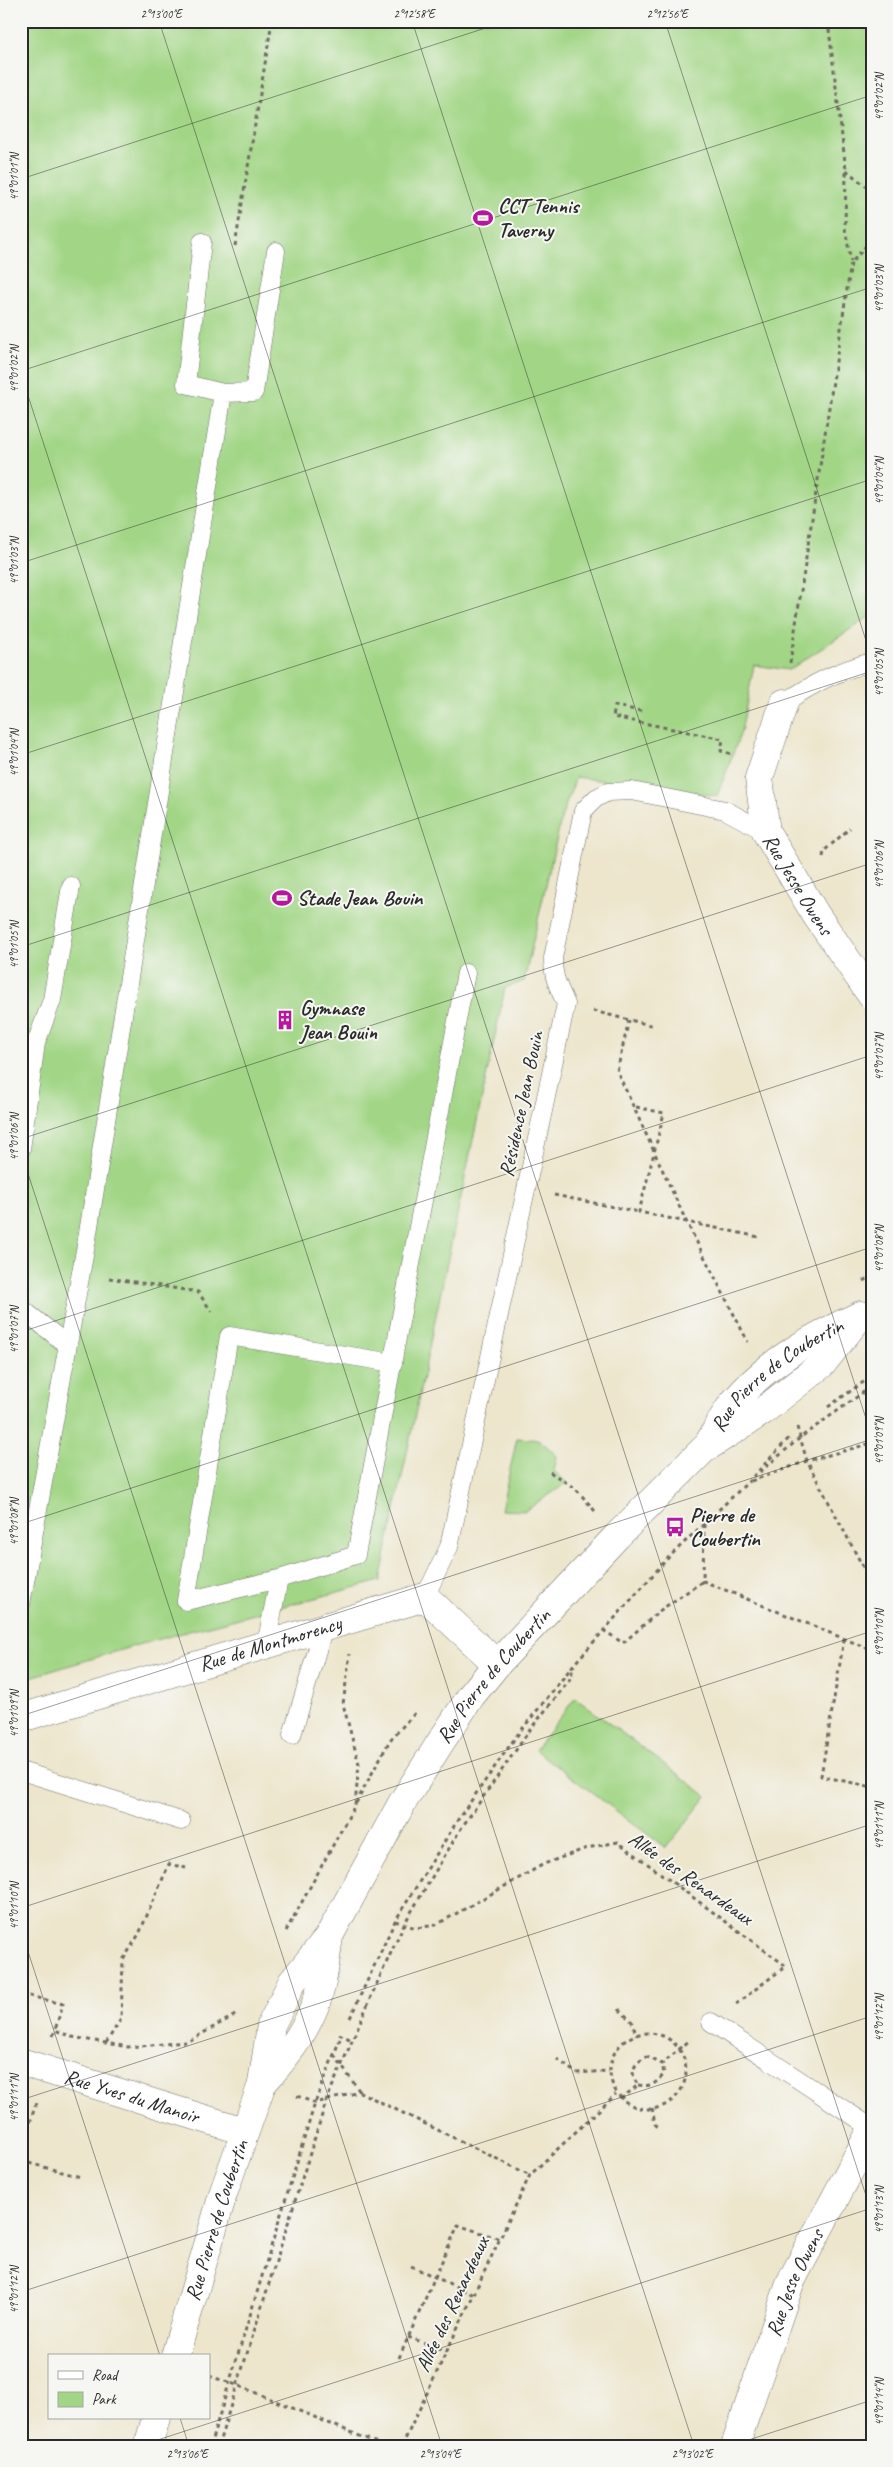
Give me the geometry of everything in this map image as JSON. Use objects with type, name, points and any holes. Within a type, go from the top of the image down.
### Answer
[{"type":"street","name":"Rue Jesse Owens","points":[[784,703],[759,778],[766,832],[816,915],[872,996]]},
{"type":"street","name":"Rue Pierre de Coubertin","points":[[176,2354],[244,2131],[262,2084],[289,2054],[309,2019],[322,1982],[329,1936],[402,1803],[440,1742],[497,1664],[616,1536],[704,1449],[776,1402],[822,1364],[866,1312]]},
{"type":"street","name":"Rue Pierre de Coubertin","points":[[704,1449],[734,1402],[760,1376],[798,1346],[818,1334],[866,1312]]},
{"type":"street","name":"Rue de Montmorency","points":[[23,1712],[266,1645],[425,1597]]},
{"type":"street","points":[[425,1597],[497,1664]]},
{"type":"street","name":"Rue Yves du Manoir","points":[[21,2062],[244,2131]]},
{"type":"street","name":"Rue Jesse Owens","points":[[735,2446],[790,2283],[872,2128]]},
{"type":"street","points":[[148,2446],[155,2420]]},
{"type":"lane","points":[[202,242],[186,384],[223,393],[254,392],[276,251]]},
{"type":"lane","points":[[21,1604],[80,1274],[223,393]]},
{"type":"lane","points":[[784,703],[817,681],[847,668],[872,662]]},
{"type":"lane","points":[[566,1004],[553,974],[553,958],[583,811],[596,798],[608,792],[632,791],[725,810],[766,832]]},
{"type":"lane","points":[[21,1149],[36,1043],[52,1000],[71,886]]},
{"type":"lane","points":[[393,1363],[229,1336],[186,1601],[280,1579],[356,1555],[393,1363],[466,973]]},
{"type":"lane","name":"Résidence Jean Bouin","points":[[425,1597],[449,1547],[566,1004]]},
{"type":"lane","points":[[21,1308],[66,1344]]},
{"type":"lane","points":[[266,1645],[280,1579]]},
{"type":"lane","points":[[292,1735],[324,1627]]},
{"type":"lane","points":[[21,1771],[181,1821]]},
{"type":"lane","points":[[711,2022],[872,2128]]},
{"type":"path","points":[[235,246],[272,21]]},
{"type":"path","points":[[784,703],[851,262],[845,228],[846,170],[828,21]]},
{"type":"path","points":[[846,170],[872,191]]},
{"type":"path","points":[[851,262],[872,239]]},
{"type":"path","points":[[641,711],[615,706],[613,718],[722,739],[721,751],[764,763]]},
{"type":"path","points":[[566,1004],[654,1026]]},
{"type":"path","points":[[629,1020],[617,1071],[635,1106],[686,1221],[752,1348]]},
{"type":"path","points":[[635,1106],[664,1113],[639,1212]]},
{"type":"path","points":[[525,1189],[759,1237]]},
{"type":"path","points":[[80,1274],[198,1292],[229,1336]]},
{"type":"path","points":[[820,1412],[872,1376]]},
{"type":"path","points":[[349,2019],[395,1921],[459,1818],[515,1738],[575,1663],[668,1558],[704,1523],[801,1437],[872,1386]]},
{"type":"path","points":[[776,1402],[798,1428],[808,1461],[872,1584]]},
{"type":"path","points":[[748,1482],[798,1428],[805,1423]]},
{"type":"path","points":[[748,1482],[808,1461],[872,1443]]},
{"type":"path","points":[[550,1472],[576,1489],[616,1536]]},
{"type":"path","points":[[703,1581],[704,1523]]},
{"type":"path","points":[[604,1630],[623,1643],[662,1609],[703,1581]]},
{"type":"path","points":[[703,1581],[872,1650]]},
{"type":"path","points":[[844,1639],[821,1776],[872,1787]]},
{"type":"path","points":[[349,1661],[343,1704],[359,1764],[357,1785]]},
{"type":"path","points":[[218,2446],[327,2099],[404,1924],[460,1830],[532,1727],[569,1680],[575,1663]]},
{"type":"path","points":[[355,1805],[390,1740],[421,1707]]},
{"type":"path","name":"Allée des Renardeaux","points":[[395,1921],[416,1928],[436,1926],[544,1864],[587,1848],[618,1842],[786,1966],[711,2022],[662,2064]]},
{"type":"path","points":[[106,2043],[121,2019],[123,1960],[139,1934],[169,1864],[186,1868]]},
{"type":"path","points":[[21,1994],[63,2004],[52,2039]]},
{"type":"path","points":[[619,2009],[633,2022],[636,2036]]},
{"type":"path","points":[[54,2030],[72,2038],[128,2047],[187,2042],[236,2016],[240,2010]]},
{"type":"path","points":[[210,2446],[315,2103],[346,2028]]},
{"type":"path","points":[[654,2032],[668,2038],[680,2048],[686,2062],[687,2077],[680,2091],[671,2101],[652,2108],[643,2109],[630,2106],[616,2094],[609,2080],[609,2065],[614,2051],[625,2039],[636,2036],[654,2032]]},
{"type":"path","points":[[334,2055],[342,2063],[360,2092],[530,2175]]},
{"type":"path","points":[[621,2099],[638,2085],[653,2085],[659,2081],[664,2074],[662,2064],[647,2057],[640,2060],[634,2067],[633,2075],[638,2085]]},
{"type":"path","points":[[557,2059],[576,2073],[609,2071]]},
{"type":"path","points":[[315,2103],[360,2092]]},
{"type":"path","name":"Allée des Renardeaux","points":[[402,2446],[530,2175],[616,2094]]},
{"type":"path","points":[[652,2108],[655,2124],[660,2129]]},
{"type":"path","points":[[21,2153],[34,2109]]},
{"type":"path","points":[[21,2161],[81,2177]]},
{"type":"path","points":[[399,2358],[458,2225],[500,2239]]},
{"type":"path","points":[[410,2266],[474,2295]]},
{"type":"path","points":[[408,2337],[447,2351]]},
{"type":"path","points":[[210,2376],[230,2382],[384,2446]]},
{"type":"green space","name":"Stade Jean Bouin","points":[[21,21],[872,21],[872,615],[789,670],[754,665],[741,732],[717,796],[576,777],[562,815],[524,981],[505,988],[380,1581],[144,1643],[21,1680]]},
{"type":"green space","points":[[517,1438],[540,1440],[557,1456],[554,1471],[567,1483],[525,1511],[501,1510]]},
{"type":"green space","points":[[575,1698],[707,1796],[666,1848],[535,1750]]},
{"type":"place","name":"CCT Tennis Taverny","points":[[483,218]]},
{"type":"place","name":"Stade Jean Bouin","points":[[282,898]]},
{"type":"place","name":"Gymnase Jean Bouin","points":[[285,1020]]},
{"type":"place","name":"Pierre de Coubertin","points":[[675,1527]]}]
